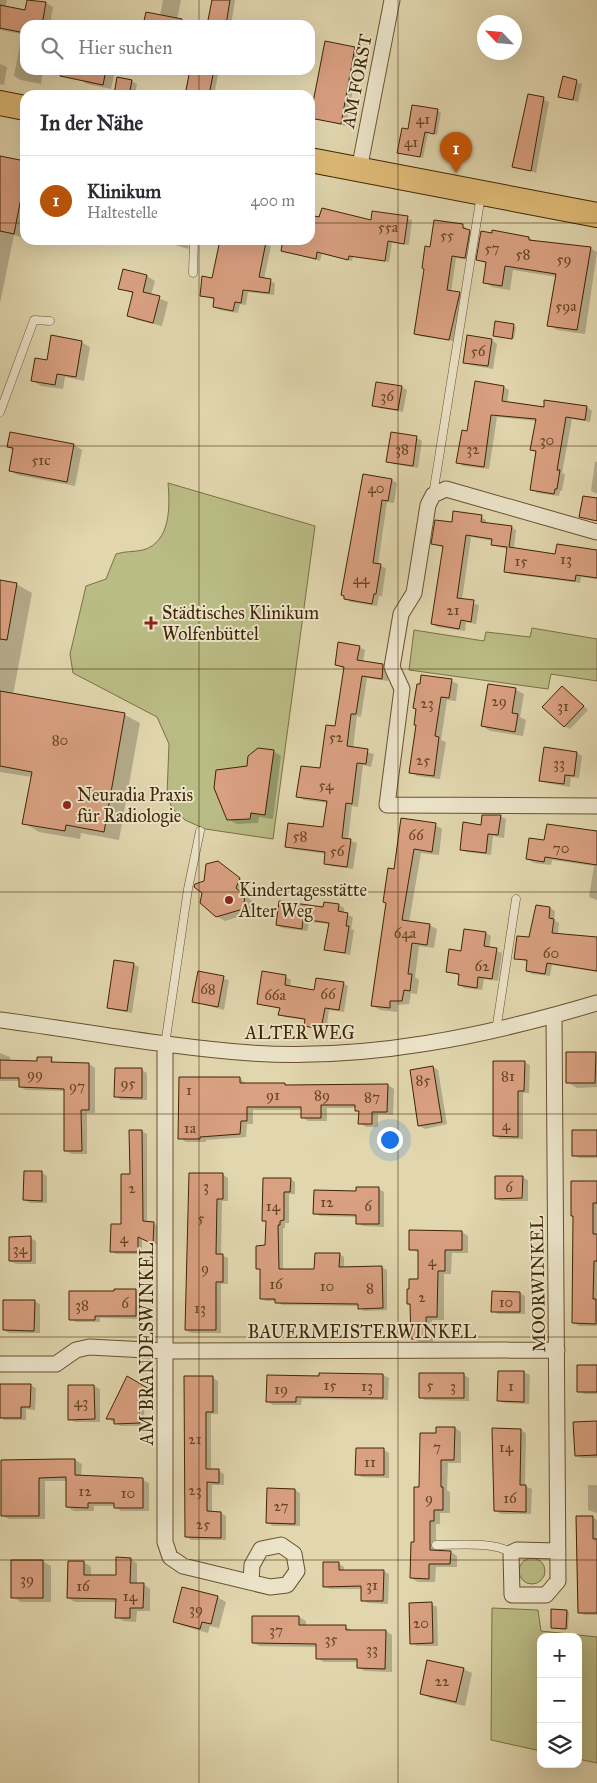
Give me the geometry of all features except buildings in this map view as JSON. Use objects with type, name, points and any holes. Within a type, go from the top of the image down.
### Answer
[{"type":"main road","points":[[0,103],[20,107]]},
{"type":"main road","points":[[315,161],[597,215]]},
{"type":"street","name":"AM FORST","points":[[359,170],[392,0]]},
{"type":"street","points":[[597,532],[446,488],[433,494],[428,505],[414,593],[401,614],[392,667],[402,689],[387,805],[597,806]]},
{"type":"street","name":"ALTER WEG","points":[[0,1020],[165,1045],[252,1054],[352,1053],[496,1031],[597,1003]]},
{"type":"street","name":"MOORWINKEL","points":[[511,1553],[512,1595],[546,1595],[558,1581],[558,1350],[554,1016]]},
{"type":"street","name":"AM BRANDESWINKEL","points":[[165,1045],[165,1542],[170,1557],[183,1566],[251,1581]]},
{"type":"street","name":"BAUERMEISTERWINKEL","points":[[0,1364],[56,1364],[76,1350],[89,1347],[166,1351],[558,1350]]},
{"type":"street","points":[[511,1553],[517,1550],[558,1551]]},
{"type":"lane","points":[[433,494],[482,193]]},
{"type":"lane","points":[[193,273],[194,245]]},
{"type":"lane","points":[[0,412],[34,320],[50,321]]},
{"type":"lane","points":[[165,1045],[188,889],[200,831]]},
{"type":"lane","points":[[496,1031],[516,900]]},
{"type":"lane","points":[[436,1545],[505,1548],[511,1553]]},
{"type":"green space","points":[[168,483],[315,526],[273,839],[205,829],[185,820],[172,808],[167,795],[169,744],[157,717],[73,673],[70,654],[86,586],[106,579],[116,554],[143,550],[152,546],[159,539],[167,522]]},
{"type":"green space","points":[[532,628],[597,639],[597,681],[551,674],[548,689],[409,670],[414,630],[484,641],[486,632],[530,637]]},
{"type":"green space","points":[[532,1558],[541,1562],[545,1571],[541,1580],[532,1584],[523,1580],[519,1571],[523,1562]]},
{"type":"green space","points":[[492,1608],[538,1610],[541,1631],[560,1633],[537,1633],[537,1750],[491,1740]]},
{"type":"green space","points":[[582,1635],[597,1637],[597,1763],[582,1760]]},
{"type":"place","name":"Klinikum","points":[[456,173]]},
{"type":"place","name":"Städtisches Klinikum Wolfenbüttel","points":[[151,623]]},
{"type":"place","name":"Neuradia Praxis für Radiologie","points":[[67,805]]},
{"type":"place","name":"Kindertagesstätte Alter Weg","points":[[229,900]]}]
